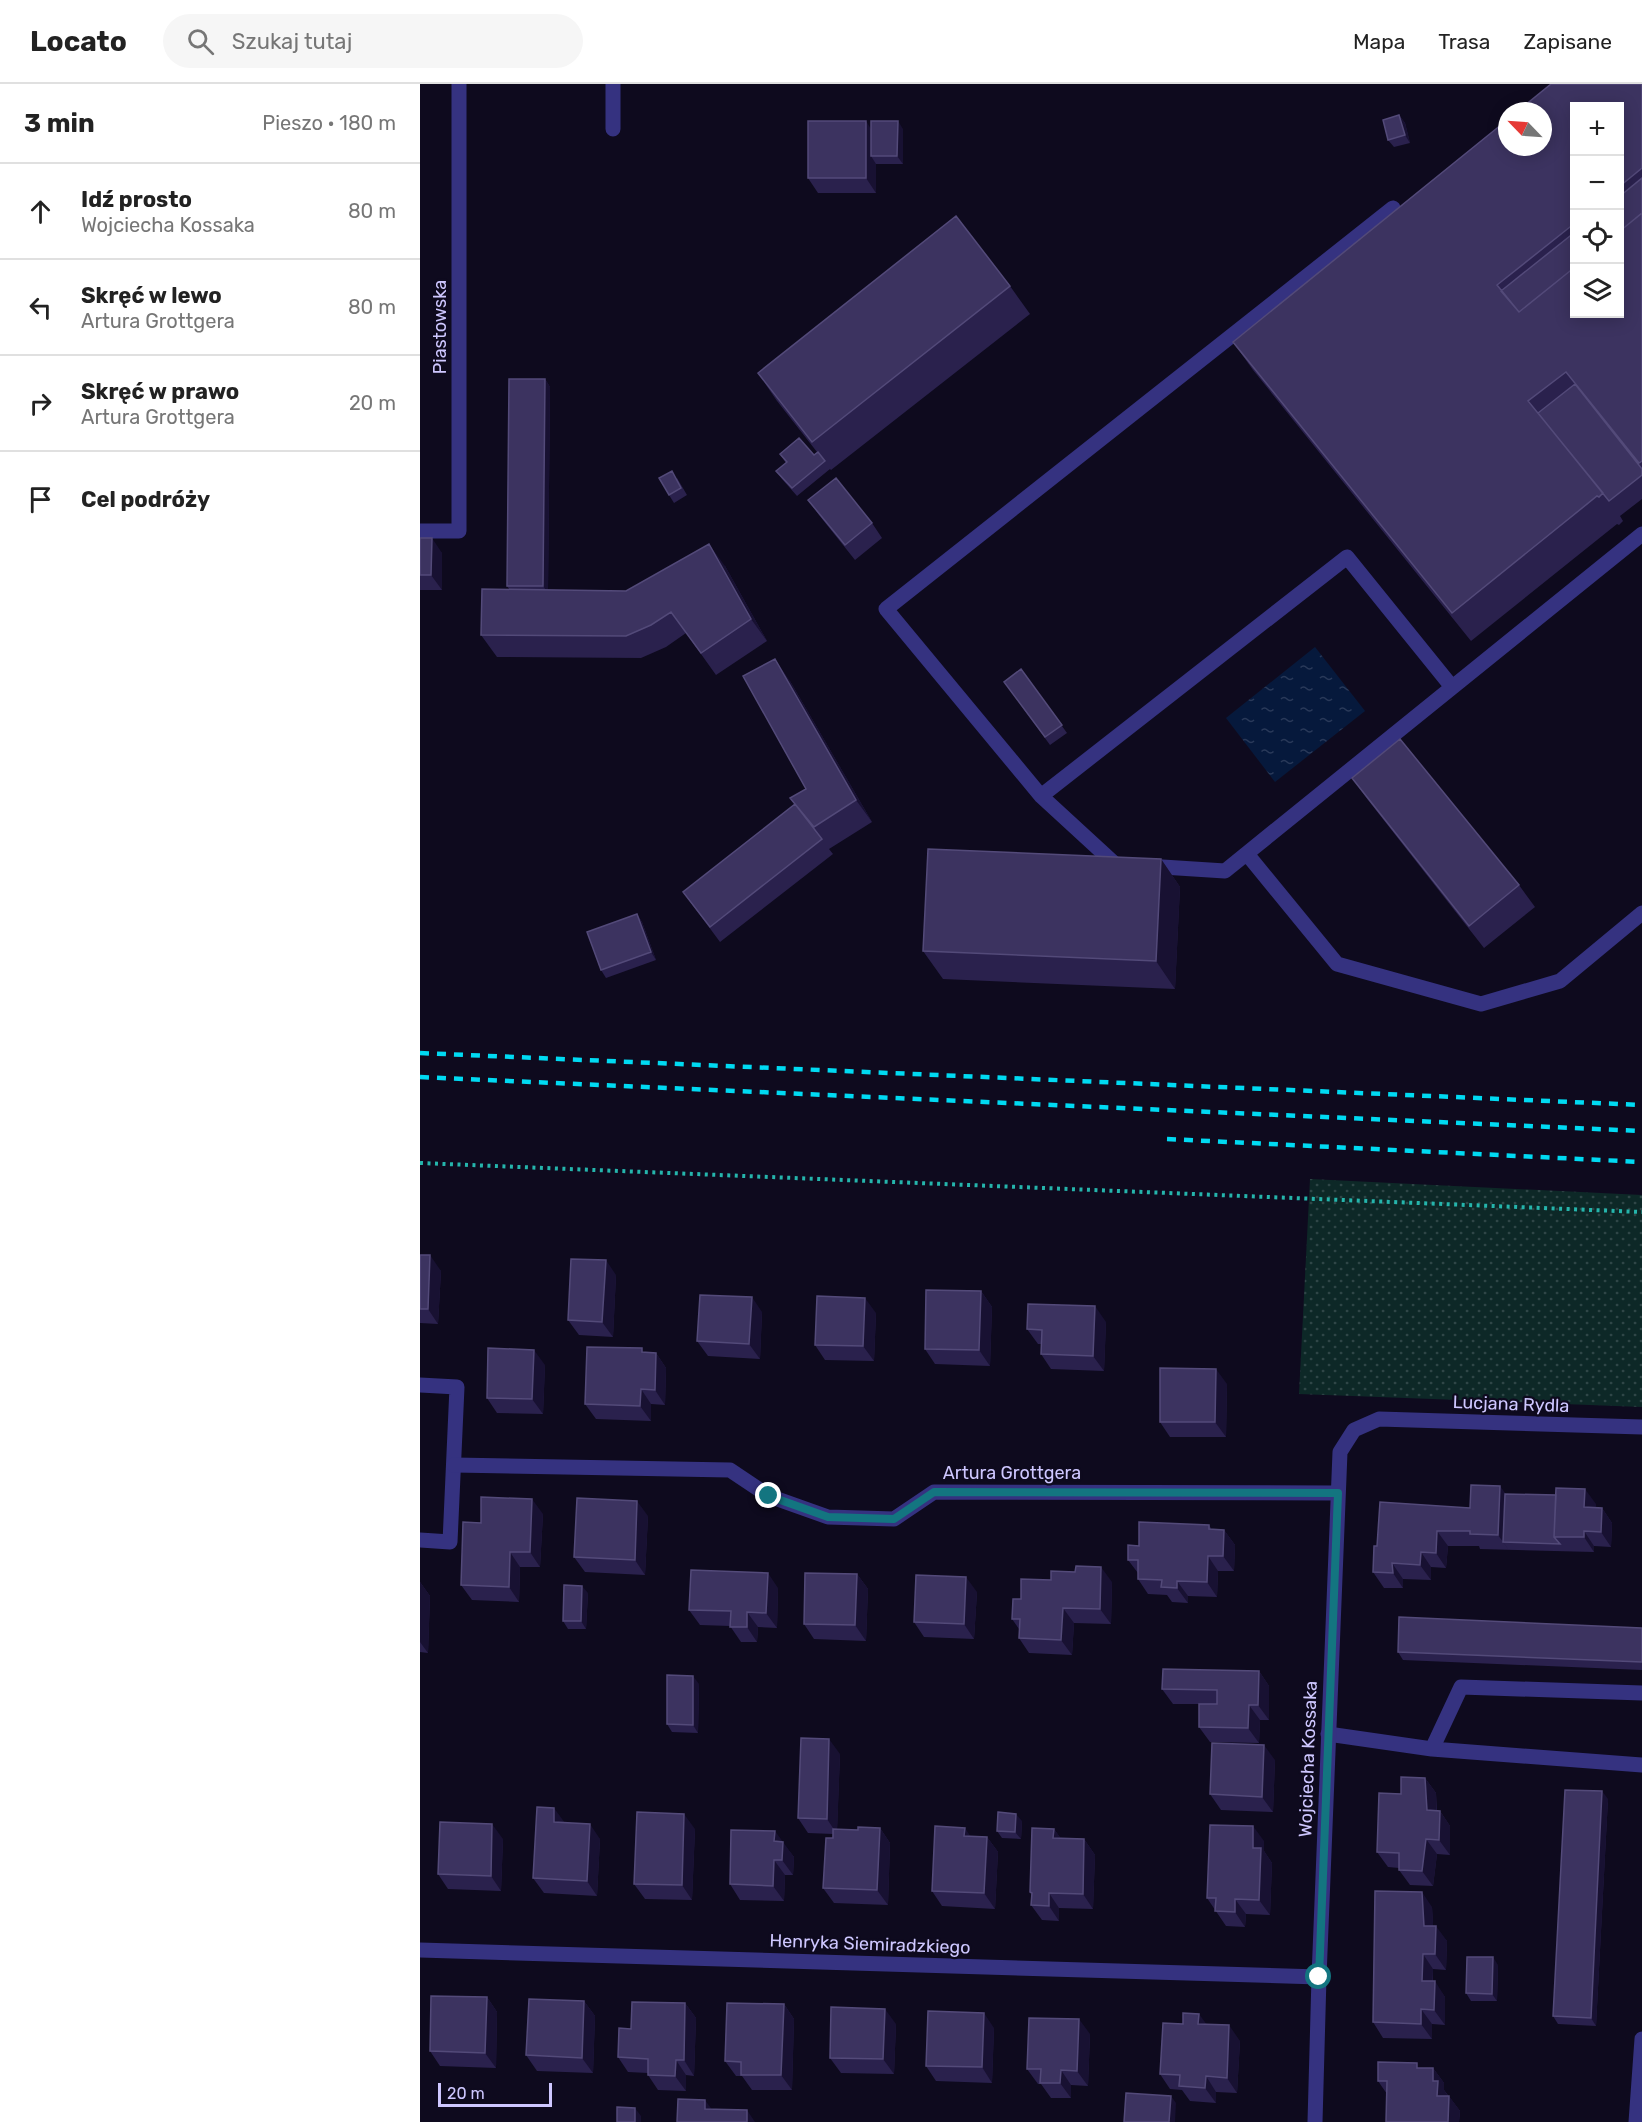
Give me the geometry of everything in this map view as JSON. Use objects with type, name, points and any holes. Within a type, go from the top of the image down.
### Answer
[{"type":"street","name":"Piastowska","points":[[420,531],[459,531],[459,84]]},
{"type":"street","points":[[612,84],[613,129]]},
{"type":"street","points":[[1393,208],[886,609],[1041,796],[1115,864],[1225,872],[1642,534]]},
{"type":"street","points":[[1041,796],[1347,557],[1452,687]]},
{"type":"street","points":[[1247,854],[1337,964],[1481,1004],[1560,981],[1642,913]]},
{"type":"street","points":[[420,1385],[457,1387],[450,1542],[420,1540]]},
{"type":"street","name":"Lucjana Rydla","points":[[1379,1419],[1642,1427]]},
{"type":"street","name":"Wojciecha Kossaka","points":[[1315,2122],[1340,1452],[1354,1430],[1379,1419]]},
{"type":"street","name":"Artura Grottgera","points":[[454,1465],[730,1470],[769,1496],[828,1517],[883,1519],[894,1519],[934,1492],[1338,1493]]},
{"type":"street","points":[[1432,1749],[1461,1687],[1642,1693]]},
{"type":"street","points":[[1328,1734],[1432,1749],[1642,1765]]},
{"type":"street","name":"Henryka Siemiradzkiego","points":[[420,1950],[1319,1977]]},
{"type":"street","points":[[1636,2122],[1640,2104],[1642,2039]]},
{"type":"path","points":[[420,1163],[1642,1212]]},
{"type":"green space","points":[[1310,1179],[1642,1195],[1642,1407],[1299,1394]]},
{"type":"water","points":[[1315,647],[1365,711],[1275,782],[1226,718]]},
{"type":"building","points":[[1551,84],[1642,84],[1642,168],[1624,183],[1624,102],[1570,102],[1570,227],[1497,285],[1519,312],[1570,271],[1570,318],[1624,318],[1624,228],[1642,213],[1642,461],[1639,463],[1566,372],[1528,401],[1603,493],[1452,613],[1233,342],[1498,127],[1498,156],[1552,156],[1552,102],[1529,102]]},
{"type":"building","points":[[1399,115],[1405,135],[1388,140],[1383,120]]},
{"type":"building","points":[[808,121],[866,121],[866,178],[808,178]]},
{"type":"building","points":[[871,121],[898,121],[897,156],[871,156]]},
{"type":"building","points":[[1642,178],[1642,213],[1624,228],[1624,210],[1624,193]]},
{"type":"building","points":[[956,216],[1010,286],[812,442],[758,373]]},
{"type":"building","points":[[1570,236],[1570,271],[1519,312],[1501,291]]},
{"type":"building","points":[[509,379],[545,379],[543,586],[507,586]]},
{"type":"building","points":[[1575,384],[1642,469],[1642,475],[1609,501],[1538,413]]},
{"type":"building","points":[[799,438],[814,455],[818,452],[825,461],[792,488],[776,471],[787,462],[780,454]]},
{"type":"building","points":[[672,471],[681,488],[669,495],[659,478]]},
{"type":"building","points":[[836,478],[872,523],[845,545],[808,500]]},
{"type":"building","points":[[420,538],[432,538],[431,575],[420,575]]},
{"type":"building","points":[[709,544],[751,619],[701,653],[671,612],[651,625],[626,636],[481,635],[482,589],[626,591]]},
{"type":"building","points":[[775,659],[856,800],[814,827],[790,798],[806,789],[743,676]]},
{"type":"building","points":[[1021,669],[1062,725],[1045,737],[1004,682]]},
{"type":"building","points":[[1400,739],[1519,885],[1469,926],[1352,778]]},
{"type":"building","points":[[795,804],[822,839],[710,927],[683,892]]},
{"type":"building","points":[[928,849],[1161,859],[1156,961],[923,951]]},
{"type":"building","points":[[637,914],[651,952],[601,970],[587,932]]},
{"type":"building","points":[[420,1255],[430,1255],[428,1309],[420,1309]]},
{"type":"building","points":[[571,1259],[606,1260],[602,1322],[568,1320]]},
{"type":"building","points":[[926,1290],[981,1291],[979,1350],[925,1349]]},
{"type":"building","points":[[700,1295],[752,1297],[749,1344],[697,1341]]},
{"type":"building","points":[[817,1296],[865,1298],[863,1346],[815,1345]]},
{"type":"building","points":[[1028,1304],[1095,1306],[1093,1356],[1041,1354],[1042,1330],[1027,1329]]},
{"type":"building","points":[[587,1347],[642,1348],[642,1352],[656,1353],[655,1390],[641,1389],[640,1406],[585,1404]]},
{"type":"building","points":[[488,1348],[534,1350],[532,1399],[487,1398]]},
{"type":"building","points":[[1160,1368],[1216,1369],[1215,1422],[1160,1422]]},
{"type":"building","points":[[1471,1485],[1500,1486],[1498,1535],[1470,1534],[1470,1531],[1437,1531],[1436,1553],[1421,1552],[1420,1565],[1392,1563],[1393,1573],[1373,1572],[1380,1502],[1470,1508]]},
{"type":"building","points":[[1556,1488],[1585,1489],[1584,1507],[1602,1508],[1601,1532],[1584,1531],[1584,1537],[1554,1537]]},
{"type":"building","points":[[1505,1494],[1556,1495],[1554,1537],[1560,1544],[1503,1542]]},
{"type":"building","points":[[481,1497],[532,1499],[530,1552],[510,1552],[509,1587],[461,1585],[463,1522],[481,1523]]},
{"type":"building","points":[[577,1498],[637,1501],[635,1560],[574,1557]]},
{"type":"building","points":[[1139,1522],[1209,1525],[1209,1529],[1224,1530],[1223,1556],[1208,1556],[1207,1582],[1177,1581],[1177,1588],[1161,1587],[1162,1580],[1138,1579],[1138,1560],[1128,1560],[1128,1545],[1139,1546]]},
{"type":"building","points":[[1076,1566],[1101,1567],[1100,1609],[1063,1608],[1061,1640],[1019,1638],[1020,1619],[1012,1619],[1013,1599],[1021,1599],[1021,1579],[1051,1580],[1051,1571],[1075,1572]]},
{"type":"building","points":[[691,1570],[768,1573],[766,1613],[747,1612],[747,1627],[730,1627],[731,1611],[689,1610]]},
{"type":"building","points":[[805,1573],[857,1574],[855,1625],[804,1624]]},
{"type":"building","points":[[916,1575],[966,1577],[964,1624],[914,1622]]},
{"type":"building","points":[[564,1585],[582,1586],[581,1621],[563,1621]]},
{"type":"building","points":[[1399,1617],[1642,1628],[1642,1662],[1398,1652]]},
{"type":"building","points":[[1163,1669],[1259,1671],[1258,1705],[1249,1705],[1248,1728],[1199,1727],[1199,1704],[1217,1704],[1217,1690],[1162,1689]]},
{"type":"building","points":[[667,1675],[693,1676],[693,1725],[667,1724]]},
{"type":"building","points":[[801,1738],[829,1739],[827,1819],[798,1818]]},
{"type":"building","points":[[1212,1743],[1264,1745],[1262,1797],[1210,1794]]},
{"type":"building","points":[[1401,1777],[1425,1778],[1427,1810],[1440,1811],[1439,1840],[1426,1839],[1422,1871],[1399,1870],[1399,1853],[1377,1852],[1379,1793],[1401,1794]]},
{"type":"building","points":[[1565,1790],[1602,1791],[1591,2018],[1553,2016]]},
{"type":"building","points":[[537,1807],[554,1808],[554,1822],[590,1824],[587,1881],[533,1878]]},
{"type":"building","points":[[637,1812],[684,1814],[682,1885],[634,1884]]},
{"type":"building","points":[[998,1812],[1016,1814],[1015,1832],[997,1831]]},
{"type":"building","points":[[440,1822],[492,1824],[491,1876],[438,1874]]},
{"type":"building","points":[[1210,1825],[1253,1826],[1253,1848],[1261,1848],[1259,1900],[1235,1899],[1235,1912],[1215,1911],[1216,1898],[1207,1898]]},
{"type":"building","points":[[935,1826],[965,1828],[964,1836],[987,1837],[984,1893],[932,1891]]},
{"type":"building","points":[[858,1827],[880,1828],[877,1890],[823,1888],[826,1838],[833,1838],[833,1829],[858,1830]]},
{"type":"building","points":[[1032,1828],[1054,1829],[1053,1838],[1084,1839],[1083,1894],[1049,1893],[1049,1906],[1031,1905]]},
{"type":"building","points":[[731,1830],[775,1831],[774,1841],[783,1842],[782,1860],[774,1860],[773,1886],[730,1884]]},
{"type":"building","points":[[1375,1891],[1422,1892],[1424,1926],[1436,1926],[1435,1954],[1423,1954],[1422,1981],[1435,1981],[1434,2010],[1421,2009],[1421,2024],[1373,2022]]},
{"type":"building","points":[[1467,1957],[1493,1957],[1492,1994],[1466,1993]]},
{"type":"building","points":[[431,1996],[487,1997],[485,2053],[430,2051]]},
{"type":"building","points":[[529,1999],[584,2001],[582,2058],[526,2055]]},
{"type":"building","points":[[632,2002],[685,2003],[684,2060],[676,2060],[675,2076],[648,2075],[648,2059],[618,2057],[619,2028],[631,2029]]},
{"type":"building","points":[[727,2003],[784,2004],[781,2075],[741,2075],[741,2062],[725,2061]]},
{"type":"building","points":[[831,2007],[885,2009],[883,2059],[830,2058]]},
{"type":"building","points":[[928,2011],[984,2013],[982,2067],[926,2066]]},
{"type":"building","points":[[1183,2013],[1199,2014],[1198,2024],[1229,2025],[1227,2078],[1206,2076],[1205,2088],[1179,2086],[1180,2075],[1160,2074],[1163,2023],[1183,2024]]},
{"type":"building","points":[[1029,2018],[1079,2019],[1077,2071],[1061,2070],[1060,2083],[1040,2083],[1041,2069],[1027,2069]]},
{"type":"building","points":[[1378,2062],[1417,2063],[1417,2068],[1433,2068],[1433,2081],[1438,2081],[1437,2096],[1449,2096],[1448,2122],[1386,2122],[1387,2081],[1378,2081]]},
{"type":"building","points":[[1126,2093],[1171,2096],[1169,2122],[1124,2122]]},
{"type":"building","points":[[678,2099],[705,2100],[705,2109],[747,2110],[747,2122],[677,2122]]},
{"type":"building","points":[[617,2107],[635,2108],[635,2122],[617,2122]]},
{"type":"railway","points":[[420,1053],[1642,1105]]},
{"type":"railway","points":[[420,1077],[1642,1131]]},
{"type":"railway","points":[[1167,1139],[1642,1162]]},
{"type":"route","points":[[769,1496],[828,1517],[894,1519],[934,1492],[1338,1493],[1319,1977]]}]
